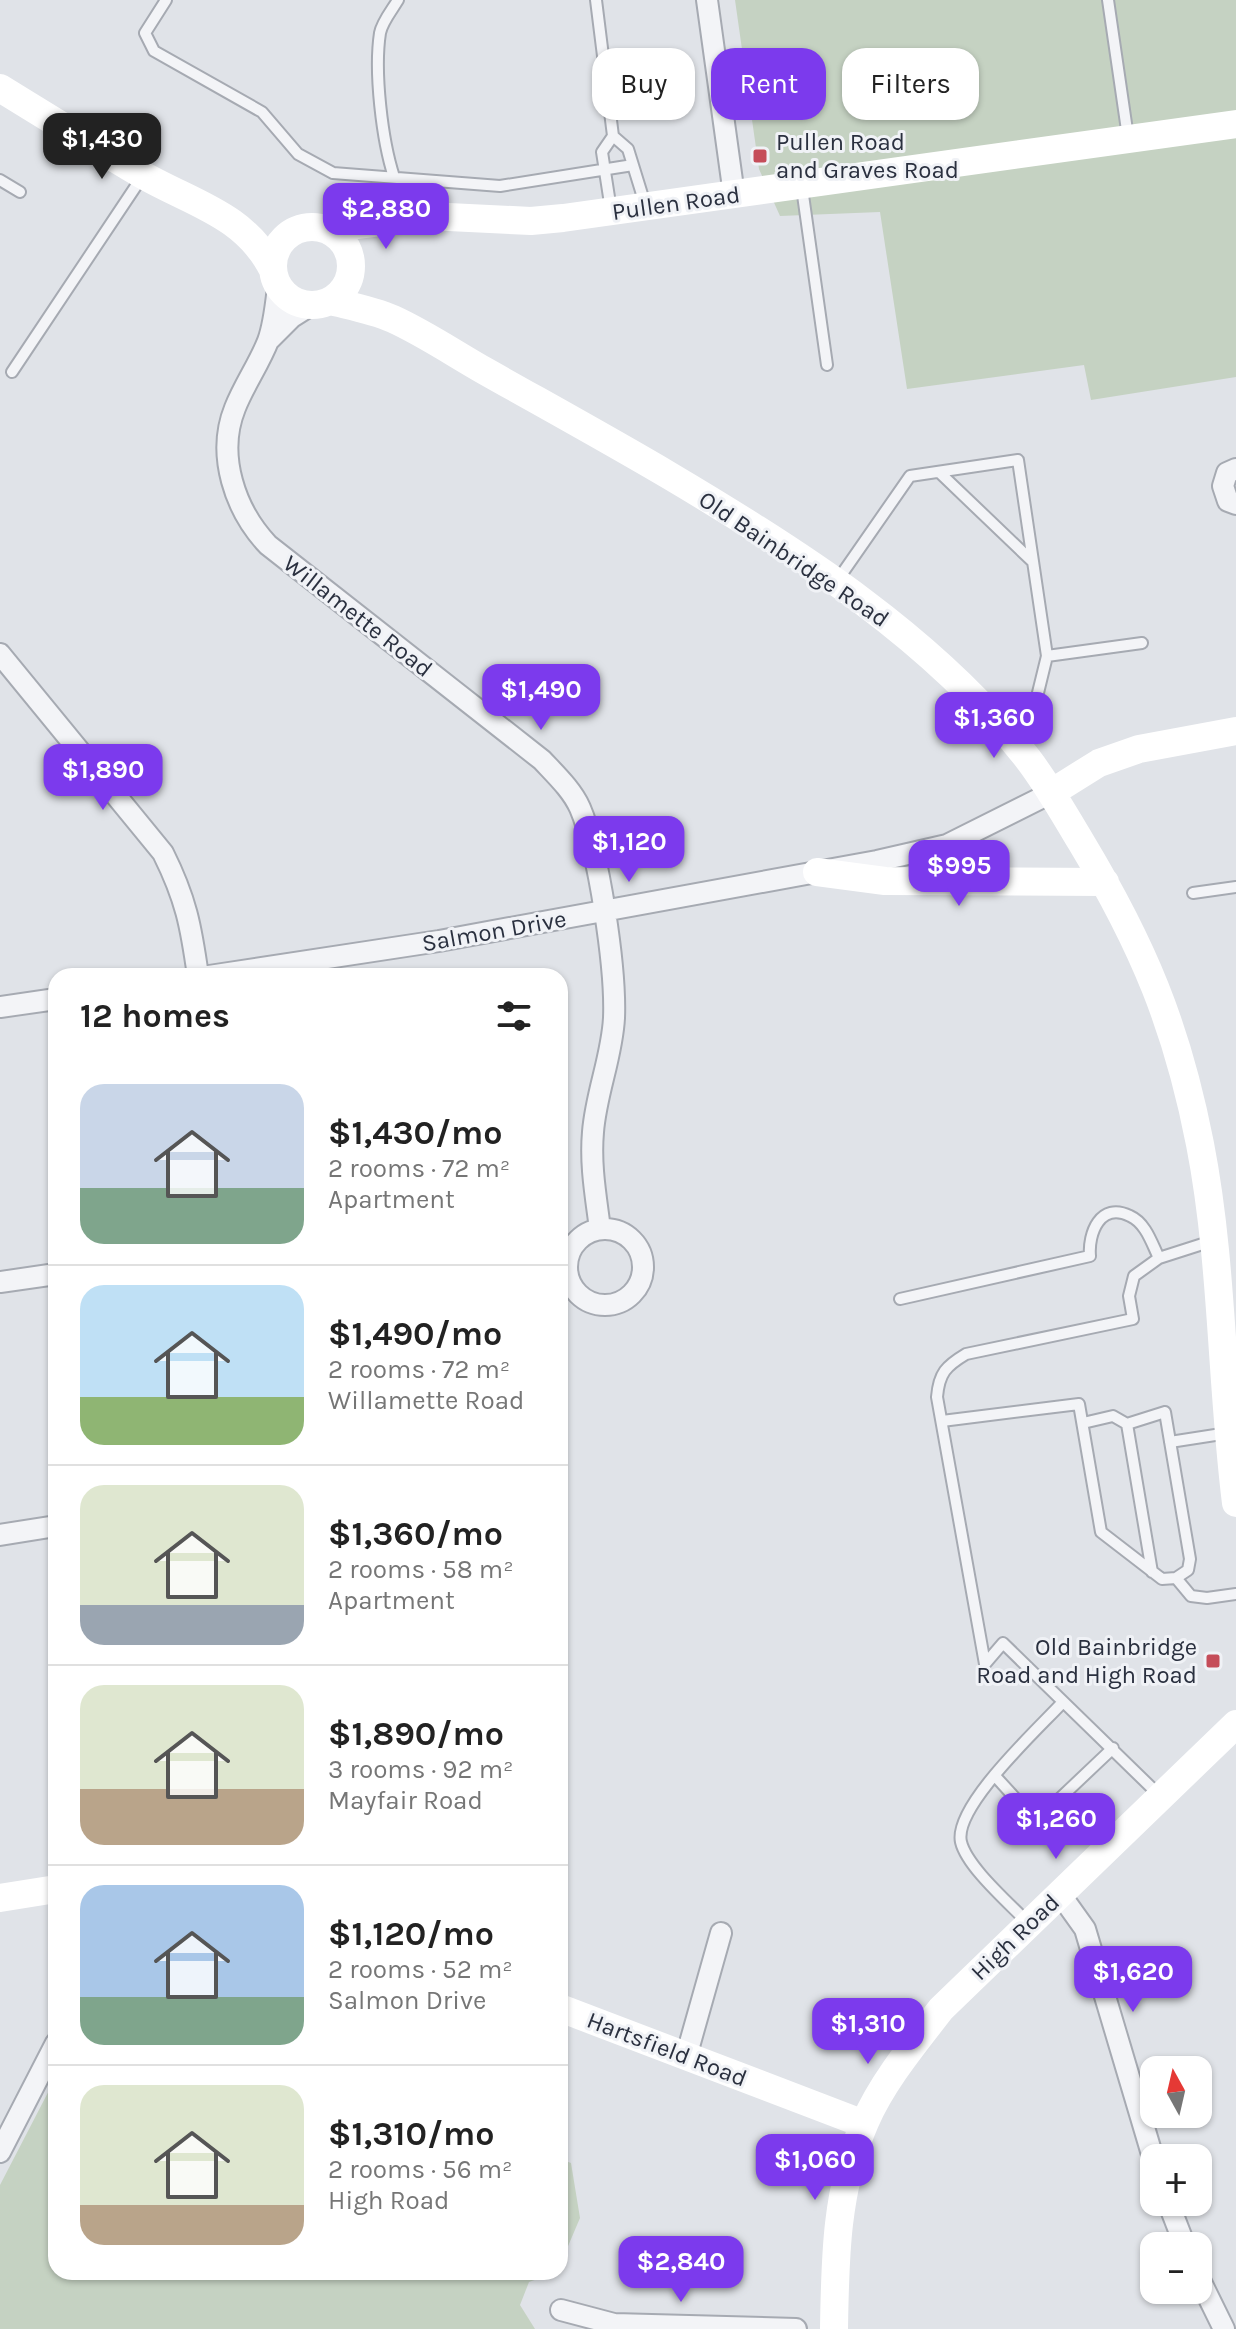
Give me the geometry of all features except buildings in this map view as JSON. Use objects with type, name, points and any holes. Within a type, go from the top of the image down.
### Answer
[{"type":"main road","points":[[0,88],[143,176],[234,223],[261,246],[275,277],[287,296],[320,303],[344,289],[350,264],[341,240],[325,229],[306,227],[288,234],[276,249],[275,277]]},
{"type":"main road","name":"Pullen Road","points":[[325,229],[399,217],[531,221],[611,212],[1236,124]]},
{"type":"main road","name":"Pullen Road","points":[[350,264],[362,238],[375,226],[399,217]]},
{"type":"main road","points":[[234,223],[288,234]]},
{"type":"main road","name":"Old Bainbridge Road","points":[[350,264],[390,317]]},
{"type":"main road","name":"Old Bainbridge Road","points":[[320,303],[390,317],[729,511],[836,582],[957,683],[1010,739],[1051,793],[1105,882],[1145,957],[1186,1078],[1201,1149],[1213,1241],[1236,1503]]},
{"type":"main road","points":[[1051,793],[1099,763],[1139,749],[1236,731]]},
{"type":"main road","points":[[817,872],[885,881],[1105,882]]},
{"type":"main road","name":"High Road","points":[[834,2329],[835,2254],[841,2205],[864,2124],[901,2061],[941,2009],[1236,1724]]},
{"type":"main road","points":[[0,1898],[48,1890]]},
{"type":"main road","name":"Hartsfield Road","points":[[568,2011],[864,2124]]},
{"type":"street","points":[[707,0],[734,195]]},
{"type":"street","name":"Willamette Road","points":[[269,340],[275,277]]},
{"type":"street","name":"Willamette Road","points":[[320,303],[292,317],[269,340],[233,412],[228,437],[234,487],[252,528],[268,545],[542,760],[578,804],[590,833],[613,982],[611,1049],[593,1132],[592,1164],[600,1229]]},
{"type":"street","points":[[1236,469],[1227,473],[1223,486],[1228,501],[1236,504]]},
{"type":"street","points":[[0,654],[163,853],[190,915],[197,968]]},
{"type":"street","name":"Salmon Drive","points":[[262,968],[439,941],[947,845],[1051,793]]},
{"type":"street","points":[[0,1007],[48,1000]]},
{"type":"street","points":[[0,1282],[48,1275]]},
{"type":"street","points":[[0,1535],[48,1527]]},
{"type":"street","points":[[1060,1894],[1085,1929],[1149,2144]]},
{"type":"street","points":[[686,2057],[721,1933]]},
{"type":"street","points":[[0,2152],[48,2059]]},
{"type":"street","points":[[1212,2304],[1224,2329]]},
{"type":"street","points":[[561,2310],[614,2324],[796,2329]]},
{"type":"lane","points":[[166,0],[145,33],[154,51],[262,112],[298,154],[333,173],[500,186],[633,165]]},
{"type":"lane","points":[[394,177],[383,143],[379,52],[380,30],[398,0]]},
{"type":"lane","points":[[596,0],[613,136],[602,152],[611,212]]},
{"type":"lane","points":[[1108,0],[1128,139]]},
{"type":"lane","points":[[613,136],[628,149],[646,207]]},
{"type":"lane","points":[[12,372],[143,176]]},
{"type":"lane","points":[[0,180],[20,192]]},
{"type":"lane","points":[[801,185],[827,365]]},
{"type":"lane","points":[[836,582],[910,476],[1018,460],[1047,656],[1035,705],[1010,739]]},
{"type":"lane","points":[[939,472],[1033,562]]},
{"type":"lane","points":[[1047,656],[1142,643]]},
{"type":"lane","points":[[1193,893],[1236,887]]},
{"type":"lane","points":[[900,1299],[1090,1256],[1089,1241],[1093,1226],[1105,1217],[1118,1213],[1130,1216],[1144,1228],[1159,1258]]},
{"type":"lane","points":[[1161,1796],[1003,1643],[985,1664],[937,1397],[938,1380],[946,1366],[966,1354],[1133,1319],[1129,1296],[1134,1276],[1159,1258],[1213,1241]]},
{"type":"lane","points":[[942,1421],[1079,1404],[1101,1532],[1162,1579],[1176,1578],[1188,1570],[1190,1559],[1165,1412],[1127,1424],[1113,1416],[1083,1423]]},
{"type":"lane","points":[[1127,1424],[1152,1572]]},
{"type":"lane","points":[[1170,1442],[1232,1446]]},
{"type":"lane","points":[[1176,1578],[1191,1596],[1207,1598],[1236,1594]]},
{"type":"lane","points":[[1028,1924],[967,1858],[960,1839],[963,1821],[995,1776],[1062,1703]]},
{"type":"lane","points":[[995,1776],[1036,1821],[1113,1748]]},
{"type":"green space","points":[[735,0],[1236,0],[1236,377],[1091,400],[1084,365],[907,389],[880,212],[780,216],[759,169],[752,120],[826,120],[826,48],[742,48]]},
{"type":"green space","points":[[48,2092],[48,2280],[535,2280],[529,2282],[520,2305],[535,2329],[0,2329],[0,2185]]},
{"type":"green space","points":[[568,2162],[571,2163],[580,2218],[568,2246]]},
{"type":"place","name":"Pullen Road and Graves Road","points":[[760,156]]},
{"type":"place","name":"Old Bainbridge Road and High Road","points":[[1213,1661]]}]
